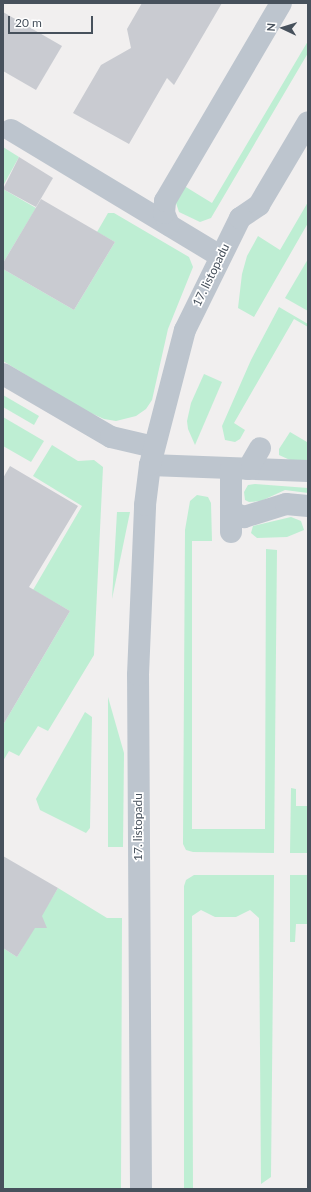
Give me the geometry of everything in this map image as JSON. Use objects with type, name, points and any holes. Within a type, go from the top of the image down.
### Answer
[{"type":"street","points":[[169,225],[164,213],[165,201],[281,3]]},
{"type":"street","name":"17. listopadu","points":[[141,1189],[138,674],[145,505],[152,456],[185,330],[220,256],[240,218],[260,205],[308,122]]},
{"type":"street","points":[[11,130],[220,256]]},
{"type":"street","points":[[3,374],[112,437],[152,456],[239,469],[308,471]]},
{"type":"street","points":[[231,532],[231,507],[239,469],[260,448]]},
{"type":"street","points":[[231,507],[234,513],[244,517],[286,504],[308,506]]},
{"type":"green space","points":[[308,41],[308,53],[211,218],[200,222],[179,212],[175,200],[181,184],[212,203]]},
{"type":"green space","points":[[3,147],[19,157],[3,186]]},
{"type":"green space","points":[[3,189],[36,208],[3,263]]},
{"type":"green space","points":[[308,202],[308,223],[254,317],[238,308],[242,274],[247,256],[258,236],[280,250]]},
{"type":"green space","points":[[108,213],[114,213],[189,257],[193,267],[168,329],[152,400],[146,409],[136,416],[116,421],[104,419],[84,410],[3,361],[3,269],[74,310],[115,242],[97,232]]},
{"type":"green space","points":[[308,259],[308,311],[285,298]]},
{"type":"green space","points":[[279,307],[308,324],[308,327],[294,319],[234,423],[245,430],[240,439],[235,442],[225,440],[222,426],[251,360]]},
{"type":"green space","points":[[204,374],[222,382],[195,445],[188,429],[187,421],[191,403]]},
{"type":"green space","points":[[3,395],[39,416],[34,425],[3,407]]},
{"type":"green space","points":[[3,417],[44,441],[31,462],[3,446]]},
{"type":"green space","points":[[290,432],[307,442],[308,440],[308,461],[290,460],[279,455],[279,449]]},
{"type":"green space","points":[[52,445],[78,461],[94,460],[103,467],[94,655],[48,731],[38,726],[19,756],[9,751],[3,761],[3,725],[70,611],[33,590],[82,506],[33,476]]},
{"type":"green space","points":[[255,484],[308,488],[308,493],[285,490],[261,501],[249,502],[245,500],[244,492],[248,485]]},
{"type":"green space","points":[[197,495],[208,497],[211,503],[212,541],[192,541],[192,829],[265,829],[266,549],[277,550],[274,853],[193,852],[186,850],[183,844],[185,530],[190,501]]},
{"type":"green space","points":[[117,512],[130,512],[112,599]]},
{"type":"green space","points":[[291,517],[301,521],[304,530],[287,537],[257,538],[251,533],[253,526]]},
{"type":"green space","points":[[108,697],[124,753],[123,847],[108,847]]},
{"type":"green space","points":[[85,712],[92,717],[90,828],[86,833],[40,810],[36,799]]},
{"type":"green space","points":[[291,788],[296,789],[296,806],[308,806],[308,853],[290,853]]},
{"type":"green space","points":[[194,875],[274,875],[271,1177],[261,1184],[259,918],[250,910],[236,917],[215,917],[201,910],[192,916],[193,1189],[184,1189],[184,886],[186,880]]},
{"type":"green space","points":[[290,875],[308,875],[308,924],[296,924],[295,942],[290,942]]},
{"type":"green space","points":[[58,888],[107,918],[122,918],[121,1189],[3,1189],[3,948],[17,957],[34,928],[41,928],[41,916]]},
{"type":"building","points":[[142,3],[222,3],[174,85],[167,78],[129,144],[73,113],[101,65],[131,48],[127,29]]},
{"type":"building","points":[[3,12],[62,46],[36,90],[3,71]]},
{"type":"building","points":[[19,157],[53,178],[36,207],[3,189]]},
{"type":"building","points":[[41,199],[115,242],[74,310],[3,269],[3,263]]},
{"type":"building","points":[[10,466],[78,506],[29,587],[70,611],[3,725],[3,478]]},
{"type":"building","points":[[3,856],[58,888],[42,916],[47,928],[35,928],[17,957],[3,948]]}]
